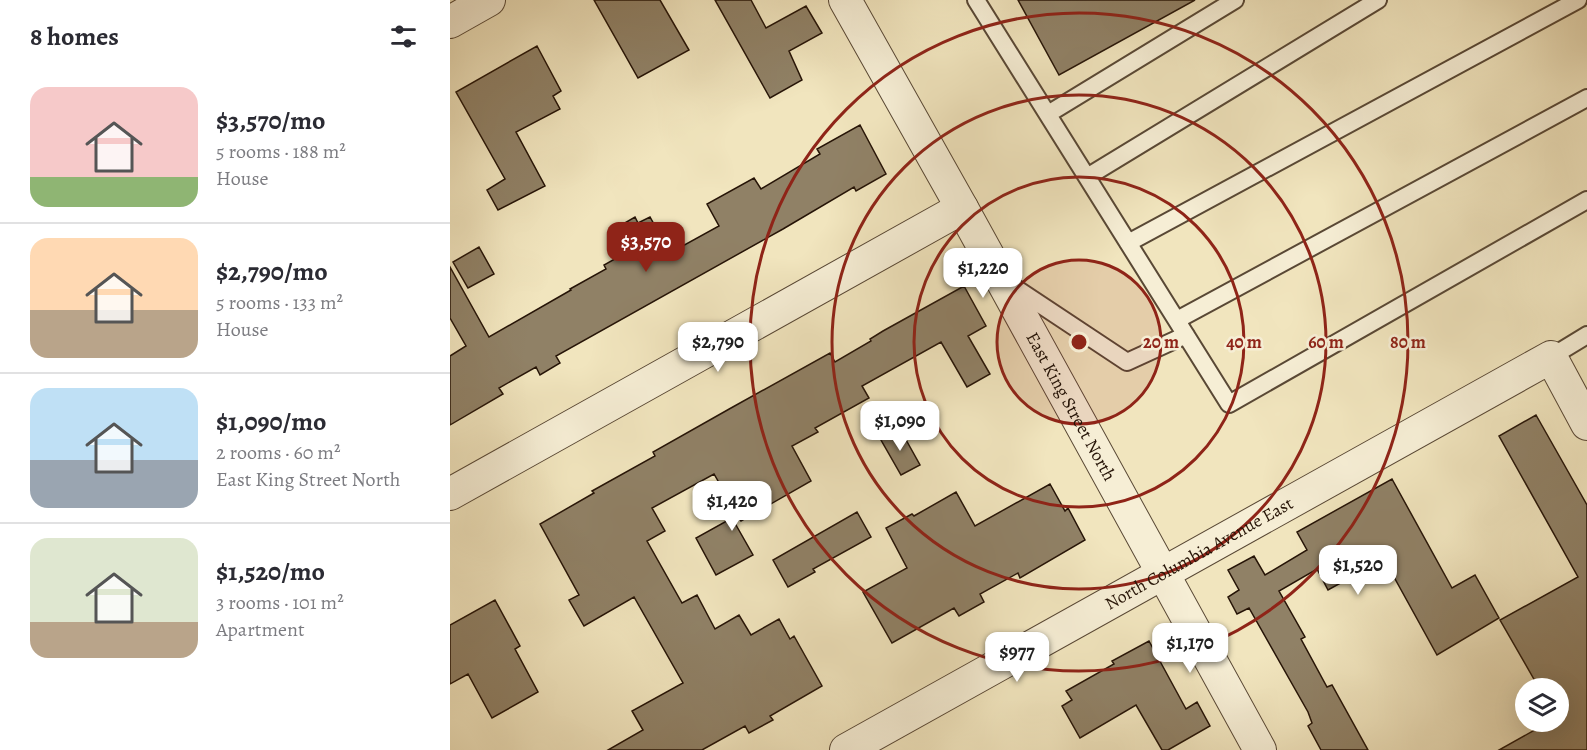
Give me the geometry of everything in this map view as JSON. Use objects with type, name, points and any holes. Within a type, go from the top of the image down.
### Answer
[{"type":"street","points":[[450,22],[489,0]]},
{"type":"street","name":"East King Street North","points":[[845,0],[1260,750]]},
{"type":"street","points":[[450,494],[962,208]]},
{"type":"street","points":[[1551,357],[1587,424]]},
{"type":"street","name":"North Columbia Avenue East","points":[[846,750],[1551,357]]},
{"type":"lane","points":[[976,0],[1229,404],[1587,200]]},
{"type":"lane","points":[[1048,114],[1235,0]]},
{"type":"lane","points":[[1087,177],[1378,0]]},
{"type":"lane","points":[[1128,243],[1578,0]]},
{"type":"lane","points":[[1177,320],[1587,98]]},
{"type":"lane","points":[[1000,278],[1127,362],[1186,335]]},
{"type":"lane","points":[[1551,357],[1587,335]]},
{"type":"building","points":[[594,0],[660,0],[689,50],[638,78]]},
{"type":"building","points":[[715,0],[751,0],[766,28],[806,6],[822,33],[789,51],[802,80],[770,98]]},
{"type":"building","points":[[1018,0],[1195,0],[1059,75]]},
{"type":"building","points":[[537,46],[561,91],[553,96],[560,109],[516,132],[545,186],[498,210],[487,190],[505,179],[456,92]]},
{"type":"building","points":[[860,125],[886,174],[856,191],[854,187],[556,356],[560,363],[540,375],[536,367],[499,388],[503,394],[450,425],[450,356],[466,346],[450,318],[450,267],[489,337],[606,269],[604,265],[629,251],[616,228],[635,217],[638,223],[650,217],[670,253],[719,226],[707,204],[754,178],[761,189],[820,154],[817,149]]},
{"type":"building","points":[[479,247],[494,274],[468,288],[453,262]]},
{"type":"building","points":[[964,286],[986,326],[968,336],[990,374],[967,387],[941,342],[862,386],[869,398],[815,428],[818,432],[792,446],[811,481],[741,521],[714,474],[652,508],[665,531],[647,541],[682,603],[697,595],[715,629],[739,615],[751,635],[779,619],[790,639],[794,636],[822,686],[770,716],[773,720],[749,733],[745,726],[702,750],[608,750],[643,730],[632,711],[683,683],[634,597],[584,626],[569,600],[579,595],[540,524],[594,493],[592,491],[655,456],[653,452],[731,408],[830,353],[835,362],[871,341],[870,339],[883,331]]},
{"type":"building","points":[[1536,415],[1587,505],[1587,750],[1499,750],[1531,732],[1569,732],[1569,678],[1533,678],[1500,620],[1578,577],[1499,436]]},
{"type":"building","points":[[900,429],[920,465],[901,475],[881,440]]},
{"type":"building","points":[[1392,479],[1452,588],[1475,575],[1499,618],[1437,655],[1384,559],[1328,590],[1317,569],[1279,591],[1305,637],[1301,639],[1327,687],[1332,685],[1368,750],[1321,750],[1308,726],[1312,723],[1308,712],[1249,608],[1237,614],[1228,597],[1239,590],[1228,570],[1254,556],[1265,575],[1307,550],[1297,532]]},
{"type":"building","points":[[1050,484],[1065,511],[1068,508],[1085,540],[1020,578],[1018,573],[980,594],[984,602],[959,616],[954,608],[892,643],[863,592],[907,568],[886,528],[912,514],[914,516],[956,492],[975,526]]},
{"type":"building","points":[[857,512],[871,537],[813,569],[815,572],[788,587],[773,560]]},
{"type":"building","points":[[732,518],[753,555],[716,575],[696,538]]},
{"type":"building","points":[[495,600],[520,646],[515,649],[538,692],[492,718],[468,674],[450,684],[450,625]]},
{"type":"building","points":[[1149,641],[1186,709],[1197,702],[1210,726],[1168,750],[1162,750],[1136,705],[1080,738],[1062,706],[1072,700],[1066,691],[1114,664],[1112,661]]}]
